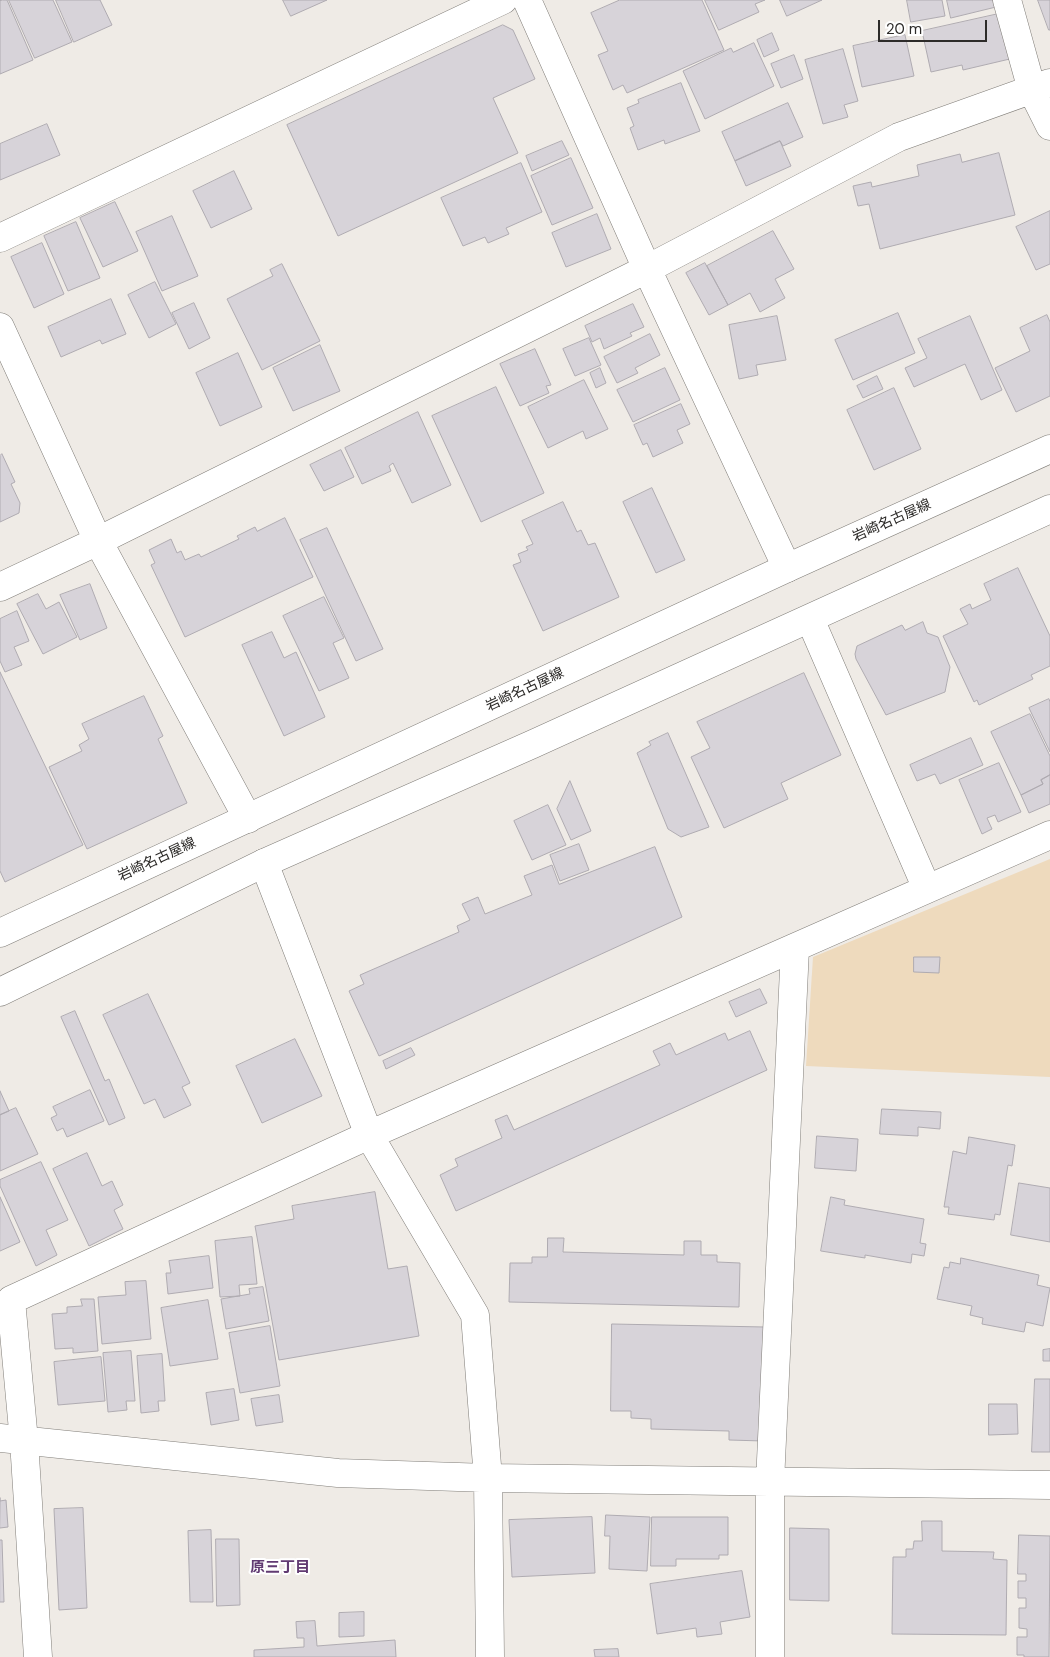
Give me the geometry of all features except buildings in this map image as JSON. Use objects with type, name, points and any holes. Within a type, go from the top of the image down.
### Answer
[{"type":"street","points":[[0,238],[503,0]]},
{"type":"street","points":[[527,0],[646,269],[787,568]]},
{"type":"street","points":[[1007,0],[1041,87],[1050,126]]},
{"type":"street","points":[[0,587],[98,541],[646,269],[899,136],[1041,87]]},
{"type":"street","points":[[0,327],[98,541],[248,819]]},
{"type":"street","name":"岩崎名古屋線","points":[[0,933],[787,568],[1050,449]]},
{"type":"street","points":[[0,992],[264,863],[810,619],[1050,509]]},
{"type":"street","points":[[810,619],[927,889]]},
{"type":"street","points":[[38,1657],[12,1439],[10,1300],[369,1135],[1050,835]]},
{"type":"street","points":[[264,863],[369,1135],[475,1315],[488,1478],[490,1657]]},
{"type":"street","points":[[770,1657],[770,1482],[795,948]]},
{"type":"street","points":[[12,1439],[338,1473],[488,1478],[1050,1485]]},
{"type":"shaded area","points":[[1050,859],[1050,1077],[806,1066],[813,957]]},
{"type":"district","name":"原三丁目","points":[[280,1568]]}]
